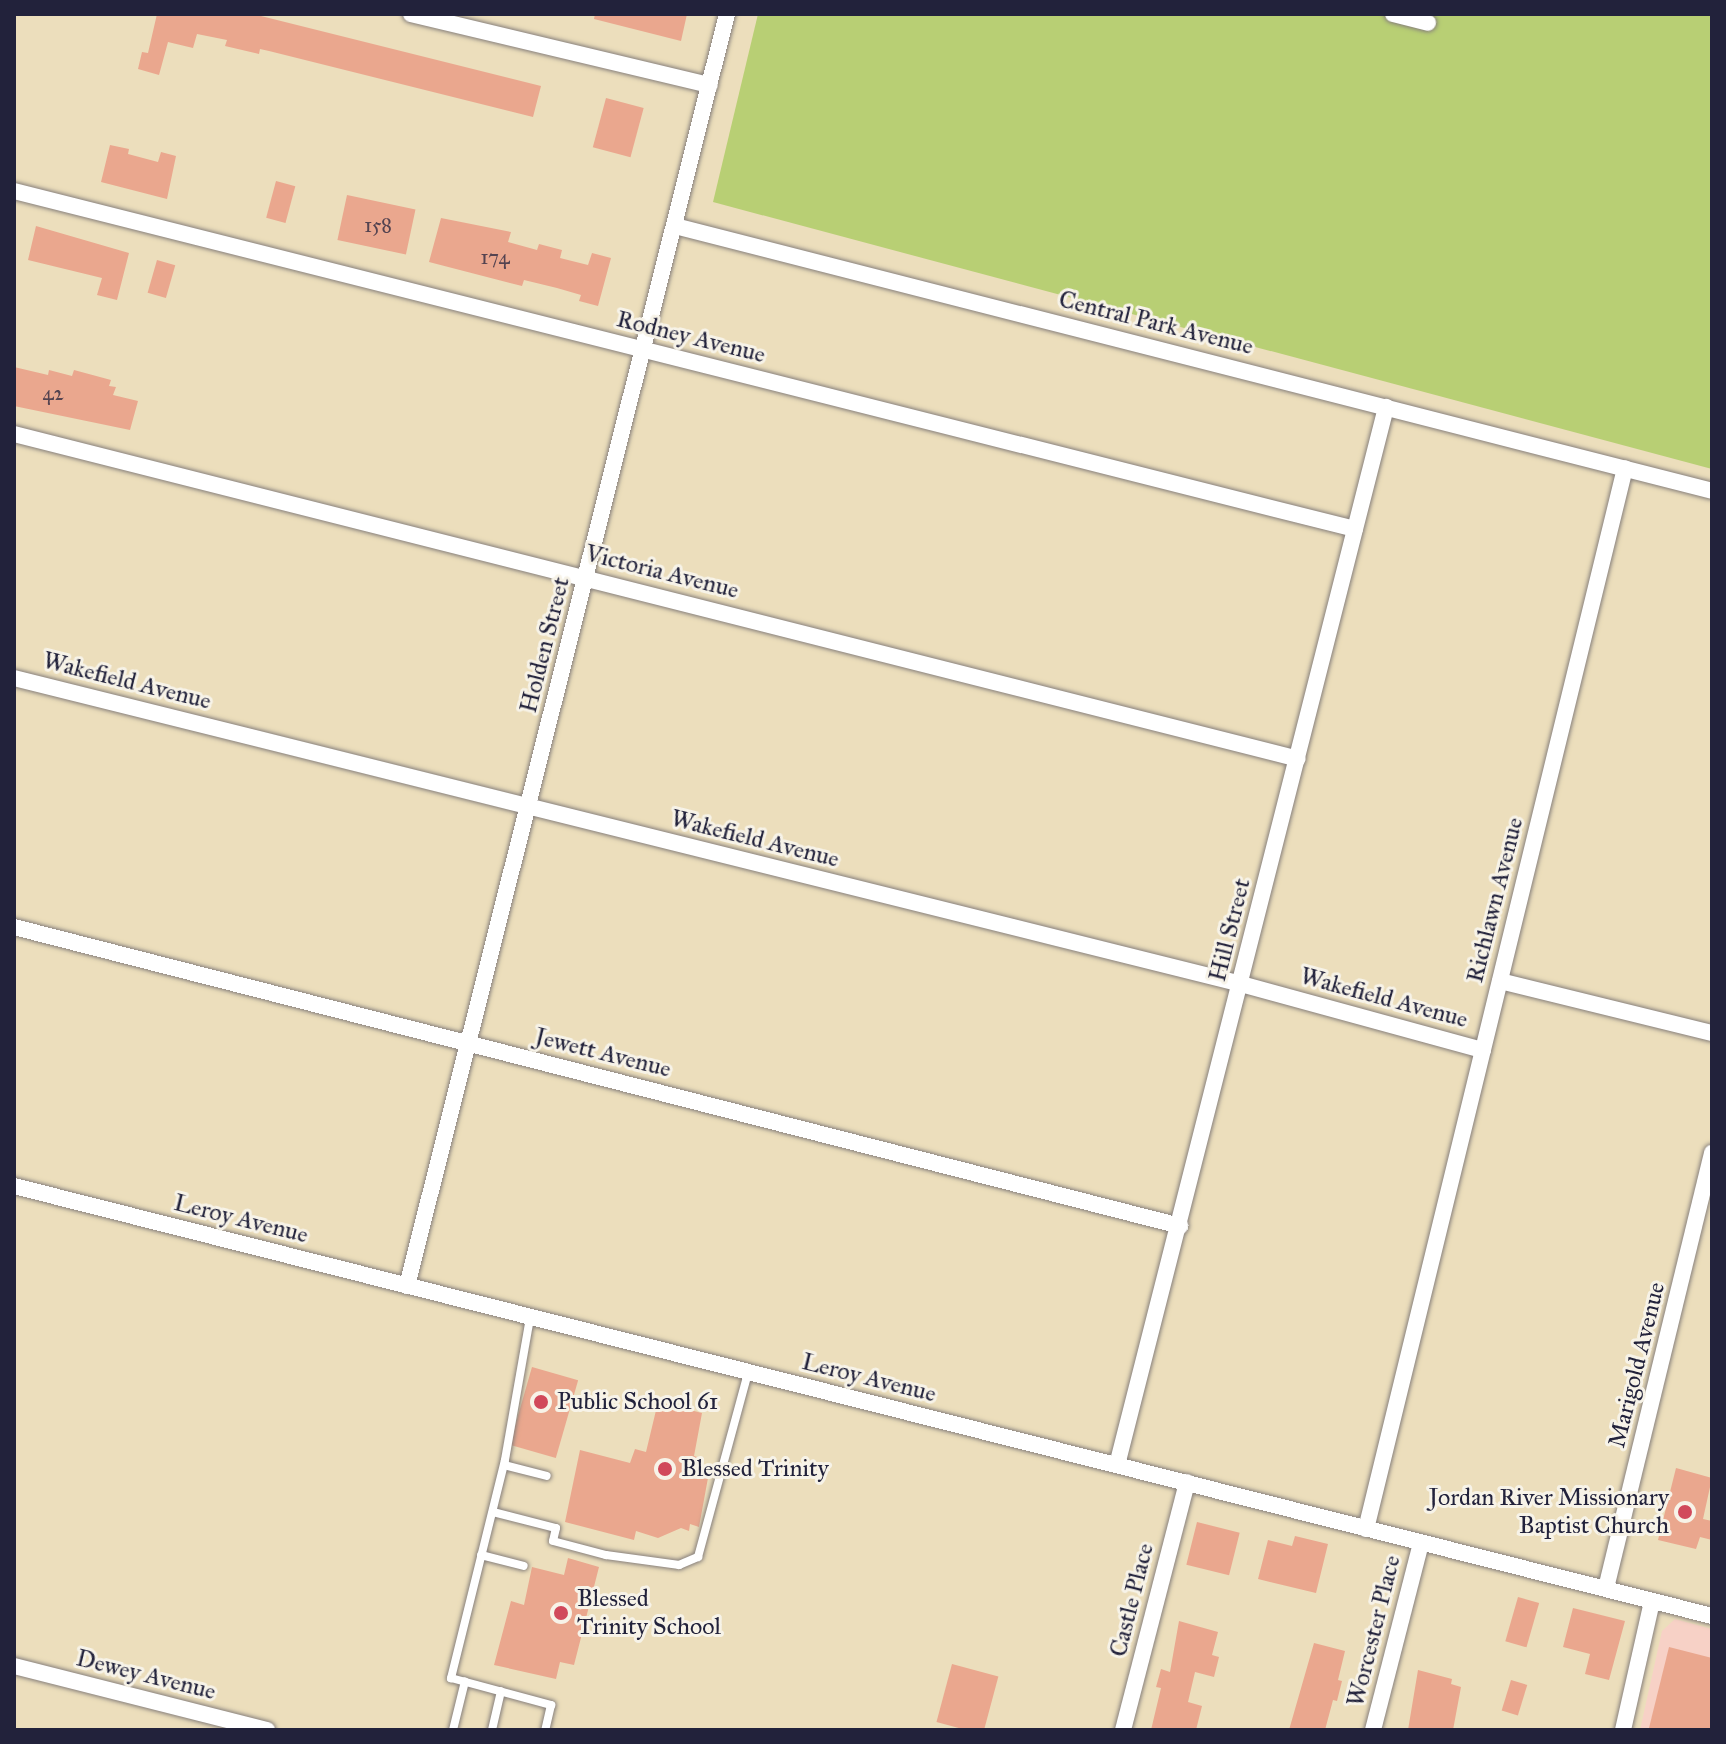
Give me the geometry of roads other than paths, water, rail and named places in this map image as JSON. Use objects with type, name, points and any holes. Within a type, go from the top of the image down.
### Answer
[{"type":"street","points":[[411,14],[710,85]]},
{"type":"street","name":"Holden Street","points":[[407,1286],[471,1044],[727,14]]},
{"type":"street","points":[[1393,14],[1428,23]]},
{"type":"street","name":"Rodney Avenue","points":[[14,191],[1355,529]]},
{"type":"street","name":"Central Park Avenue","points":[[675,226],[1712,491]]},
{"type":"street","name":"Hill Street","points":[[1117,1465],[1386,407]]},
{"type":"street","name":"Victoria Avenue","points":[[14,434],[1298,759]]},
{"type":"street","name":"Richlawn Avenue","points":[[1366,1529],[1625,468]]},
{"type":"street","name":"Wakefield Avenue","points":[[14,678],[1241,984],[1483,1050]]},
{"type":"street","name":"Jewett Avenue","points":[[14,927],[1180,1226]]},
{"type":"street","points":[[1500,981],[1712,1033]]},
{"type":"street","name":"Marigold Avenue","points":[[1606,1588],[1712,1153]]},
{"type":"street","name":"Leroy Avenue","points":[[14,1186],[1712,1616]]},
{"type":"street","name":"Castle Place","points":[[1123,1730],[1187,1482]]},
{"type":"street","name":"Worcester Place","points":[[1373,1730],[1421,1543]]},
{"type":"street","points":[[1623,1730],[1652,1601]]},
{"type":"street","name":"Dewey Avenue","points":[[14,1666],[267,1730]]},
{"type":"lane","points":[[530,1318],[504,1465],[451,1678],[551,1705],[545,1730]]},
{"type":"lane","points":[[493,1512],[556,1528],[553,1541],[606,1555],[679,1565],[698,1557],[748,1373]]},
{"type":"lane","points":[[504,1465],[547,1476]]},
{"type":"lane","points":[[481,1555],[524,1566]]},
{"type":"lane","points":[[453,1730],[465,1681]]},
{"type":"lane","points":[[492,1730],[501,1691]]},
{"type":"place","name":"Public School 61","points":[[541,1402]]},
{"type":"place","name":"Blessed Trinity","points":[[665,1469]]},
{"type":"place","name":"Jordan River Missionary Baptist Church","points":[[1685,1512]]},
{"type":"place","name":"Blessed Trinity School","points":[[561,1613]]}]
